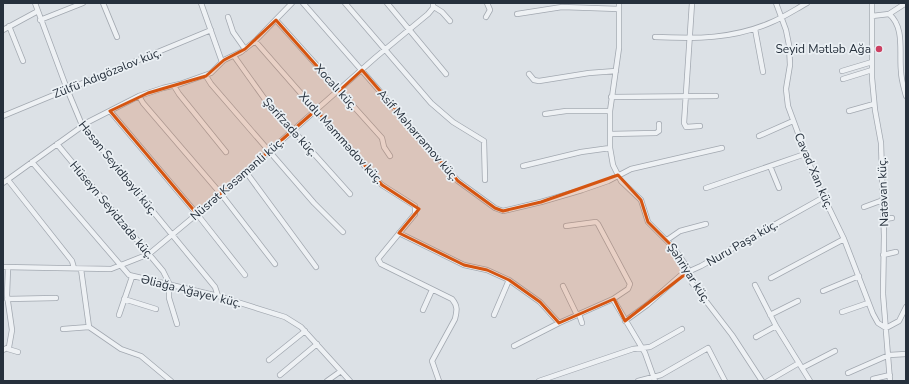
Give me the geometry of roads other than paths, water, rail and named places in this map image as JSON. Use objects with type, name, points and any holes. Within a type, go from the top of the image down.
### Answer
[{"type":"street","name":"Həsən Seyidbəyli küç.","points":[[35,3],[40,20],[82,125],[215,287],[218,296]]},
{"type":"street","points":[[40,20],[83,3]]},
{"type":"street","points":[[104,3],[117,37]]},
{"type":"street","points":[[201,3],[222,62]]},
{"type":"street","points":[[3,183],[82,125],[139,96],[206,76],[222,62],[246,49],[292,3]]},
{"type":"street","name":"Asif Məhərrəmov küç.","points":[[302,3],[458,181],[495,208],[503,211],[540,202],[608,181],[631,169],[722,148]]},
{"type":"street","points":[[345,3],[384,50],[443,116],[484,141],[485,180]]},
{"type":"street","points":[[387,3],[446,74]]},
{"type":"street","points":[[486,18],[490,10],[487,3]]},
{"type":"street","name":"Şəhriyar küç.","points":[[619,3],[619,48],[610,111],[610,148],[613,165],[621,181],[641,200],[650,226],[667,240],[683,261],[692,283],[732,335],[762,381]]},
{"type":"street","points":[[692,3],[684,126],[700,126]]},
{"type":"street","name":"Cavad Xan küç.","points":[[776,3],[790,45],[790,65],[786,98],[793,121],[824,198],[844,239],[868,303],[878,323],[886,328]]},
{"type":"street","points":[[655,37],[690,39],[720,37],[755,29],[782,18],[807,3]]},
{"type":"street","name":"Natəvan küç.","points":[[872,3],[872,70],[874,104],[881,143],[883,200],[883,294],[890,381]]},
{"type":"street","points":[[872,16],[889,14],[906,3]]},
{"type":"street","points":[[433,5],[450,21]]},
{"type":"street","name":"Nüsrət Kəsəmənli küç.","points":[[5,268],[37,266],[81,269],[111,269],[149,254],[221,194],[384,50],[409,31],[428,14],[433,5]]},
{"type":"street","points":[[517,14],[562,8],[619,9]]},
{"type":"street","points":[[3,30],[38,12]]},
{"type":"street","points":[[889,14],[894,20],[901,47],[900,70],[906,96]]},
{"type":"street","points":[[228,17],[233,32],[246,49]]},
{"type":"street","name":"Xocalı küç.","points":[[276,20],[382,138],[384,147],[390,156]]},
{"type":"street","points":[[9,26],[24,61]]},
{"type":"street","points":[[755,29],[764,72]]},
{"type":"street","name":"Zülfü Adıgözəlov küç.","points":[[3,116],[211,30]]},
{"type":"street","name":"Xudu Məmmədov küç.","points":[[255,41],[382,185],[416,206],[415,214],[379,257],[378,262],[452,299],[457,308],[455,319],[432,361],[439,381]]},
{"type":"street","points":[[901,47],[906,51]]},
{"type":"street","name":"Şərifzadə küç.","points":[[234,56],[251,83],[350,194]]},
{"type":"street","points":[[842,71],[872,62]]},
{"type":"street","points":[[843,79],[872,70]]},
{"type":"street","points":[[529,74],[539,81],[582,74],[616,71]]},
{"type":"street","points":[[206,76],[211,84],[269,152],[314,203],[343,232]]},
{"type":"street","points":[[174,86],[226,152]]},
{"type":"street","points":[[139,96],[143,103],[221,194],[275,264]]},
{"type":"street","points":[[612,97],[716,96]]},
{"type":"street","points":[[849,111],[874,104]]},
{"type":"street","points":[[110,111],[245,275]]},
{"type":"street","points":[[544,114],[566,111],[610,111]]},
{"type":"street","points":[[759,136],[793,121]]},
{"type":"street","points":[[610,134],[656,133],[659,131],[659,124]]},
{"type":"street","name":"Hüseyn Seyidzadə küç.","points":[[57,144],[149,254],[169,283]]},
{"type":"street","points":[[523,166],[581,152],[610,148]]},
{"type":"street","points":[[706,188],[805,154]]},
{"type":"street","name":"Əliağa Ağayev küç.","points":[[32,162],[120,266],[132,277],[169,283],[279,314],[291,320],[305,331],[350,381]]},
{"type":"street","points":[[770,166],[779,188]]},
{"type":"street","points":[[246,172],[316,267]]},
{"type":"street","points":[[8,180],[72,260],[74,268]]},
{"type":"street","name":"Nuru Paşa küç.","points":[[625,321],[648,305],[681,275],[824,198]]},
{"type":"street","points":[[864,207],[883,200]]},
{"type":"street","points":[[883,219],[892,218]]},
{"type":"street","points":[[514,346],[559,323],[613,299],[630,288],[630,284],[596,222],[566,226]]},
{"type":"street","points":[[667,240],[686,228],[706,224]]},
{"type":"street","points":[[399,233],[464,265],[487,270],[509,280],[540,302],[559,323]]},
{"type":"street","points":[[771,278],[844,239]]},
{"type":"street","points":[[883,255],[896,252]]},
{"type":"street","points":[[5,268],[7,300],[12,330],[5,350],[18,352]]},
{"type":"street","points":[[81,269],[89,327]]},
{"type":"street","points":[[822,291],[859,276]]},
{"type":"street","points":[[119,315],[132,277]]},
{"type":"street","points":[[494,315],[509,280]]},
{"type":"street","points":[[169,283],[169,298],[177,324]]},
{"type":"street","points":[[563,286],[582,323]]},
{"type":"street","points":[[755,286],[776,326],[810,381]]},
{"type":"street","points":[[423,310],[432,290]]},
{"type":"street","points":[[7,300],[56,298]]},
{"type":"street","points":[[124,299],[156,309]]},
{"type":"street","points":[[613,299],[642,348],[654,379]]},
{"type":"street","points":[[770,315],[798,301]]},
{"type":"street","points":[[842,312],[868,303]]},
{"type":"street","points":[[886,328],[898,321],[906,307]]},
{"type":"street","points":[[756,337],[776,326]]},
{"type":"street","points":[[63,329],[89,327],[121,349],[140,356],[170,381]]},
{"type":"street","points":[[541,381],[633,349],[653,346],[682,329]]},
{"type":"street","points":[[269,360],[305,331]]},
{"type":"street","points":[[280,375],[317,344]]},
{"type":"street","points":[[638,381],[654,379],[708,348],[725,381]]},
{"type":"street","points":[[802,368],[836,352]]},
{"type":"street","points":[[848,373],[889,355],[906,354]]},
{"type":"street","points":[[768,381],[799,363]]},
{"type":"street","points":[[327,381],[341,371]]},
{"type":"street","points":[[873,379],[890,375]]},
{"type":"place","name":"Seyid Mətləb Ağa","points":[[879,49]]}]
